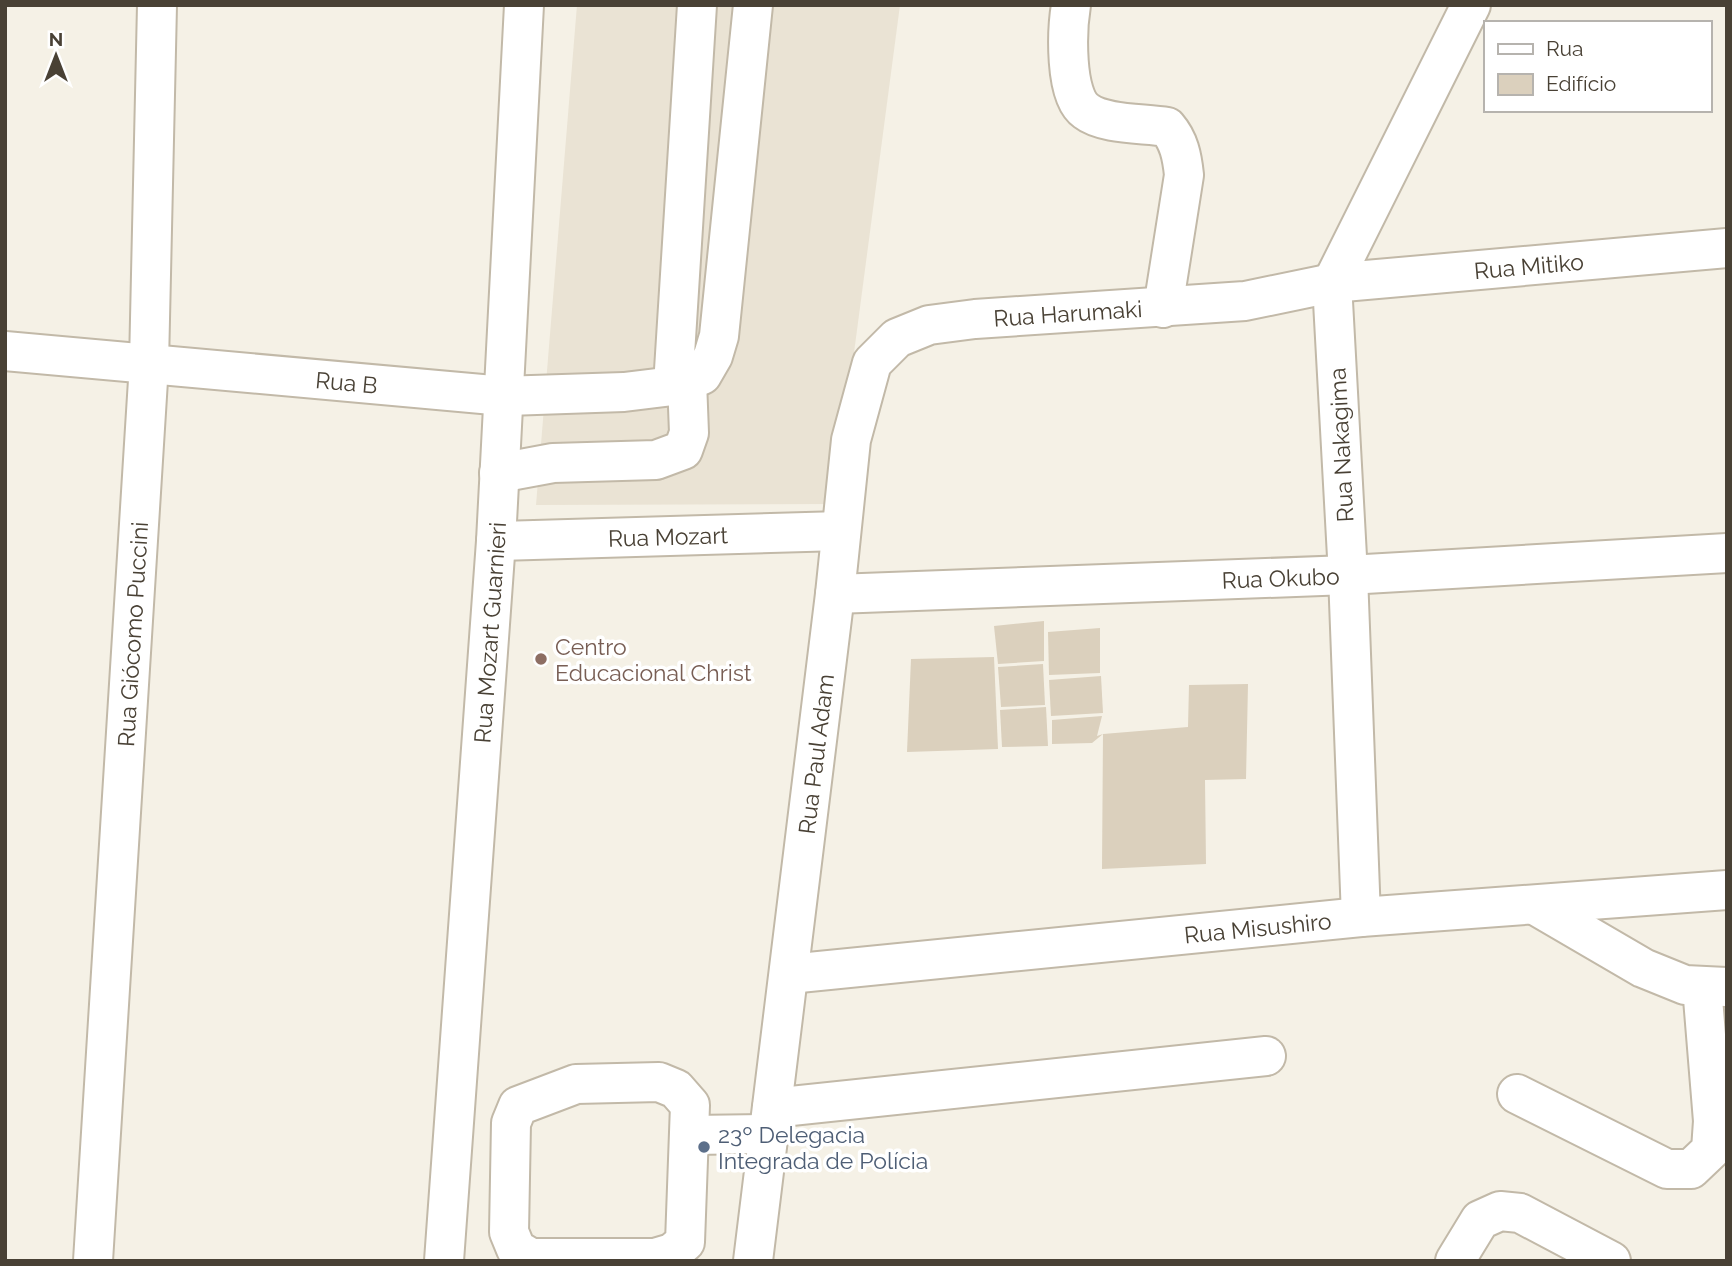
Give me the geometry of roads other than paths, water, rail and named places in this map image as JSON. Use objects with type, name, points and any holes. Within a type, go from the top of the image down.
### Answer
[{"type":"street","name":"Rua Giócomo Puccini","points":[[93,1261],[149,364],[157,5]]},
{"type":"street","name":"Rua Mozart Guarnieri","points":[[444,1261],[496,541],[524,5]]},
{"type":"street","points":[[499,473],[553,463],[656,460],[683,450],[689,433],[680,383],[696,5]]},
{"type":"street","points":[[680,383],[702,374],[713,356],[719,336],[753,5]]},
{"type":"street","name":"Rua Harumaki","points":[[1071,5],[1070,73],[1075,99],[1086,112],[1110,120],[1167,127],[1176,138],[1181,154],[1184,175],[1163,308]]},
{"type":"street","name":"Rua Nakagima","points":[[1361,917],[1348,575],[1332,284],[1471,5]]},
{"type":"street","name":"Rua Mitiko","points":[[1332,284],[1727,248]]},
{"type":"street","name":"Rua Harumaki","points":[[975,319],[1245,301],[1332,284]]},
{"type":"street","name":"Rua Paul Adam","points":[[753,1261],[835,594],[851,440],[872,363],[897,338],[929,325],[975,319]]},
{"type":"street","name":"Rua B","points":[[5,351],[504,396],[624,393],[680,383]]},
{"type":"street","name":"Rua Mozart","points":[[496,541],[841,531]]},
{"type":"street","name":"Rua Okubo","points":[[835,594],[1348,575],[1727,553]]},
{"type":"street","name":"Rua Misushiro","points":[[789,974],[1361,917],[1727,890]]},
{"type":"street","points":[[1517,1094],[1667,1169],[1692,1169],[1711,1150],[1714,986],[1685,985],[1643,968],[1535,905]]},
{"type":"street","points":[[691,1135],[770,1121],[1266,1056]]},
{"type":"street","points":[[659,1082],[676,1089],[690,1105],[691,1135],[685,1242],[672,1253],[655,1258],[531,1258],[516,1249],[509,1232],[509,1219],[511,1123],[518,1106],[576,1084],[659,1082]]},
{"type":"street","points":[[1455,1261],[1480,1220],[1500,1211],[1520,1213],[1611,1261]]},
{"type":"place","name":"Centro Educacional Christ","points":[[541,659]]},
{"type":"place","name":"23º Delegacia Integrada de Polícia","points":[[704,1147]]}]
